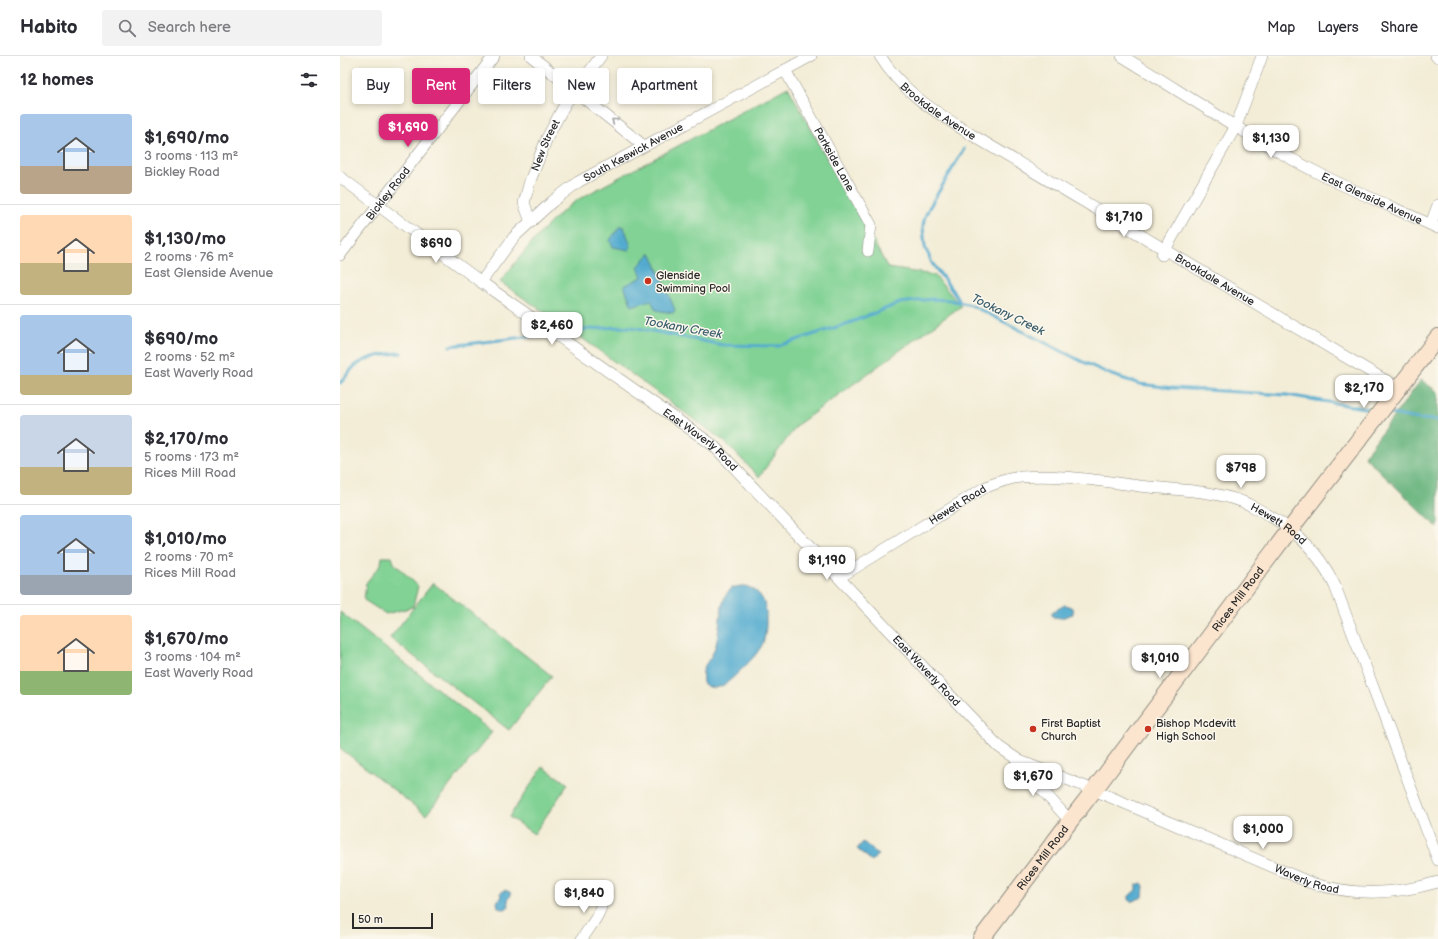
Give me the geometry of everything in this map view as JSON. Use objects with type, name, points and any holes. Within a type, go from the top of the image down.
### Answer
[{"type":"street","name":"Bickley Road","points":[[340,255],[494,56]]},
{"type":"street","points":[[531,56],[553,73]]},
{"type":"street","name":"New Street","points":[[592,68],[601,56]]},
{"type":"street","name":"South Keswick Avenue","points":[[481,282],[514,237],[553,201],[578,182],[811,56]]},
{"type":"street","name":"Brookdale Avenue","points":[[880,56],[895,77],[907,90],[926,105],[978,139],[1393,394]]},
{"type":"street","name":"East Glenside Avenue","points":[[1122,56],[1236,126],[1321,174],[1434,226]]},
{"type":"street","points":[[1163,252],[1236,126],[1262,56]]},
{"type":"street","name":"Parkside Lane","points":[[785,70],[871,225],[868,251]]},
{"type":"street","name":"New Street","points":[[531,222],[524,203],[530,181],[553,124],[565,104]]},
{"type":"street","points":[[593,104],[644,146]]},
{"type":"street","name":"East Waverly Road","points":[[340,177],[481,282],[713,445],[999,747],[1020,761],[1094,790]]},
{"type":"street","points":[[1434,226],[1438,205]]},
{"type":"street","name":"Rices Mill Road","points":[[981,939],[1290,528],[1438,337]]},
{"type":"street","name":"Hewett Road","points":[[840,578],[984,488],[994,483],[1019,477],[1049,476],[1219,495],[1252,506],[1290,528],[1315,551],[1328,571],[1335,586],[1438,860]]},
{"type":"street","name":"East Waverly Road","points":[[1013,757],[1070,820]]},
{"type":"street","name":"Waverly Road","points":[[1094,790],[1310,883],[1326,888],[1359,892],[1385,892],[1410,889],[1438,882]]},
{"type":"street","points":[[582,939],[602,908],[602,891]]},
{"type":"green space","points":[[788,87],[888,268],[934,275],[961,306],[797,425],[759,477],[725,442],[579,336],[500,282],[545,228],[577,200]]},
{"type":"green space","points":[[1421,380],[1438,392],[1438,528],[1364,456]]},
{"type":"green space","points":[[382,557],[392,557],[394,563],[418,586],[413,607],[386,614],[364,600],[366,583],[381,564]]},
{"type":"green space","points":[[433,583],[552,676],[509,730],[390,638]]},
{"type":"green space","points":[[340,612],[492,732],[426,815],[340,748]]},
{"type":"green space","points":[[543,767],[568,784],[534,834],[509,817]]},
{"type":"water","points":[[620,226],[624,227],[631,246],[629,250],[613,247],[610,240]]},
{"type":"water","name":"Glenside Swimming Pool","points":[[649,254],[652,254],[675,310],[673,313],[656,310],[651,300],[632,306],[624,286],[642,277],[638,267]]},
{"type":"water","points":[[746,586],[761,596],[765,605],[766,629],[764,638],[759,651],[739,672],[722,686],[713,688],[703,683],[703,672],[716,644],[725,596],[733,588]]},
{"type":"water","points":[[1065,605],[1071,607],[1073,614],[1061,618],[1053,617],[1052,612]]},
{"type":"water","points":[[863,842],[878,854],[872,861],[857,849]]},
{"type":"water","points":[[1142,883],[1144,886],[1143,897],[1130,901],[1129,896],[1136,890],[1136,885]]},
{"type":"water","points":[[505,890],[510,892],[511,895],[508,899],[509,906],[502,909],[498,907],[497,902],[501,896],[500,893]]},
{"type":"waterway","points":[[959,300],[932,263],[925,247],[923,228],[924,219],[929,208],[964,149]]},
{"type":"waterway","name":"Tookany Creek","points":[[559,333],[604,328],[632,327],[723,345],[778,346],[849,323],[900,303],[932,299],[950,300],[971,305],[1081,361],[1112,375],[1140,384],[1173,388],[1287,395],[1375,410]]},
{"type":"waterway","name":"Tookany Creek","points":[[450,346],[550,334]]},
{"type":"waterway","name":"Tookany Creek","points":[[340,383],[355,366],[366,360],[383,355],[401,353]]},
{"type":"waterway","name":"Tookany Creek","points":[[1386,413],[1418,419],[1438,420]]},
{"type":"place","name":"Glenside Swimming Pool","points":[[648,281]]},
{"type":"place","name":"First Baptist Church","points":[[1033,729]]},
{"type":"place","name":"Bishop Mcdevitt High School","points":[[1148,729]]}]
